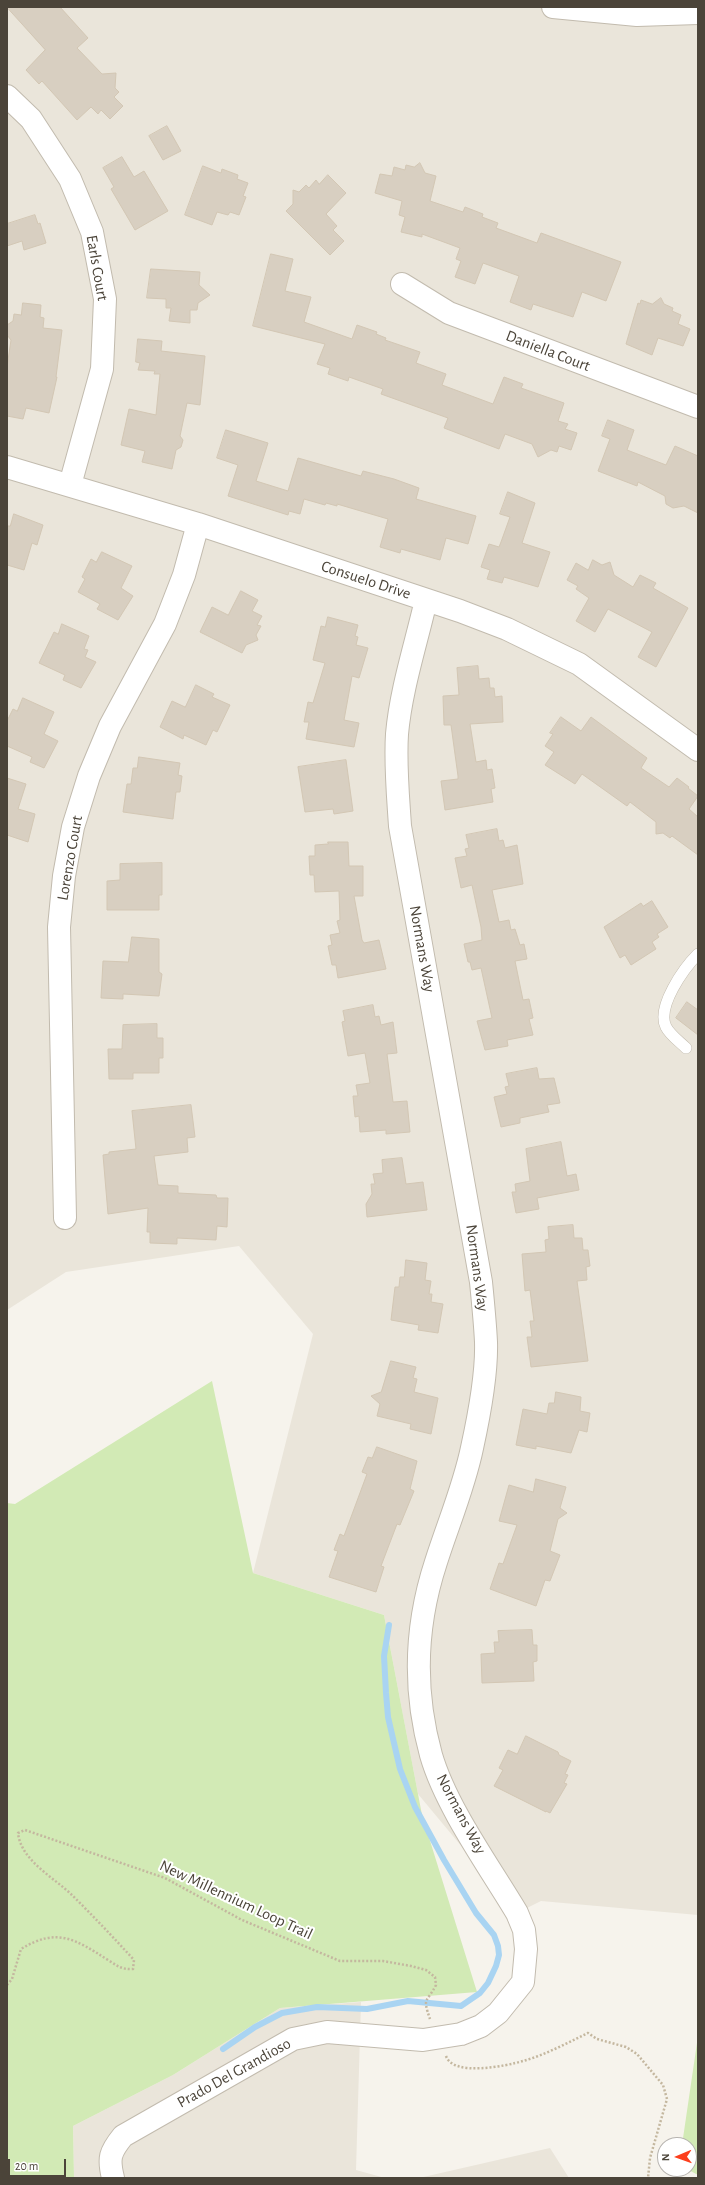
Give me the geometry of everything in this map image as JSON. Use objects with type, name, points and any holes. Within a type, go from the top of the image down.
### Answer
[{"type":"street","points":[[553,7],[637,15],[698,13]]},
{"type":"street","name":"Earls Court","points":[[7,96],[31,119],[70,178],[92,232],[105,299],[102,369],[70,485]]},
{"type":"street","name":"Daniella Court","points":[[402,284],[449,313],[698,407]]},
{"type":"street","name":"Consuelo Drive","points":[[7,467],[198,524],[426,600],[507,629],[579,664],[698,750]]},
{"type":"street","name":"Lorenzo Court","points":[[65,1218],[59,927],[64,876],[73,827],[89,776],[110,726],[165,624],[184,575],[198,524]]},
{"type":"street","name":"Normans Way","points":[[426,600],[405,689],[397,733],[396,774],[400,826],[481,1282],[486,1343],[481,1398],[472,1448],[461,1491],[435,1564],[420,1623],[418,1670],[422,1715],[432,1756],[446,1792],[517,1913]]},
{"type":"street","name":"Prado Del Grandioso","points":[[113,2178],[110,2163],[112,2148],[122,2136],[293,2039],[327,2032],[422,2040],[461,2034],[480,2026],[498,2013],[523,1982],[526,1949],[524,1930],[517,1913]]},
{"type":"lane","points":[[686,1048],[666,1028],[664,1017],[668,1000],[678,978],[698,954]]},
{"type":"path","name":"New Millennium Loop Trail","points":[[7,1986],[12,1979],[21,1949],[36,1940],[64,1937],[84,1944],[124,1970],[133,1969],[134,1960],[71,1894],[42,1872],[19,1842],[18,1833],[25,1830],[165,1878],[242,1920],[340,1961],[383,1961],[426,1970],[435,1977],[436,1985],[426,1999],[425,2004],[430,2020],[440,2037],[448,2061],[457,2067],[470,2069],[523,2061],[588,2033],[597,2039],[626,2047],[637,2054],[663,2085],[667,2099],[650,2158],[648,2178]]},
{"type":"shaded area","points":[[7,7],[698,7],[698,1915],[541,1901],[517,1913],[418,1794],[384,1615],[253,1573],[313,1334],[239,1246],[66,1272],[7,1310]]},
{"type":"shaded area","points":[[361,2002],[356,2170],[385,2178],[74,2178],[73,2126],[173,2075],[280,2008]]},
{"type":"shaded area","points":[[550,2148],[569,2178],[419,2178]]},
{"type":"green space","points":[[212,1381],[253,1573],[384,1615],[422,1815],[477,1992],[280,2008],[173,2075],[73,2126],[74,2178],[7,2178],[7,1503],[15,1504]]},
{"type":"green space","points":[[698,2036],[698,2175],[697,2137],[683,2137]]},
{"type":"building","points":[[7,7],[60,7],[88,38],[77,48],[102,74],[116,73],[115,88],[119,92],[114,97],[123,106],[110,119],[101,110],[98,114],[91,107],[77,120],[42,81],[39,84],[26,70],[45,50]]},
{"type":"building","points":[[167,126],[181,151],[163,160],[149,136]]},
{"type":"building","points":[[122,157],[134,177],[144,171],[168,211],[135,230],[111,189],[114,187],[103,168]]},
{"type":"building","points":[[420,163],[425,173],[436,176],[430,201],[463,212],[465,207],[483,214],[482,217],[498,223],[496,228],[537,243],[541,233],[621,262],[606,301],[582,292],[573,317],[533,304],[531,310],[510,302],[519,276],[483,263],[475,284],[455,277],[461,261],[456,259],[460,248],[422,234],[422,237],[401,232],[405,217],[399,215],[402,201],[375,193],[380,174],[392,176],[394,167],[405,170],[406,165],[414,167]]},
{"type":"building","points":[[203,166],[221,173],[222,169],[238,175],[237,179],[248,183],[243,196],[246,197],[239,215],[230,212],[228,215],[217,212],[212,225],[185,215]]},
{"type":"building","points":[[328,175],[346,193],[326,214],[337,226],[333,230],[344,241],[330,255],[286,211],[293,204],[293,190],[299,192],[306,185],[309,188],[316,180],[319,184]]},
{"type":"building","points":[[35,215],[38,224],[40,223],[46,243],[24,250],[22,241],[7,246],[7,224]]},
{"type":"building","points":[[271,254],[293,259],[285,291],[311,297],[304,322],[352,339],[357,325],[377,332],[376,334],[386,338],[385,340],[420,352],[416,363],[446,374],[442,385],[493,404],[504,377],[523,384],[521,388],[564,403],[558,421],[568,424],[565,429],[577,433],[571,450],[559,446],[557,452],[551,450],[538,457],[532,444],[505,434],[499,449],[444,428],[448,418],[381,394],[383,389],[349,377],[348,381],[328,374],[330,368],[317,364],[325,344],[253,326]]},
{"type":"building","points":[[151,269],[200,272],[199,285],[210,295],[198,303],[197,310],[190,310],[190,323],[169,321],[171,308],[166,308],[166,299],[147,298]]},
{"type":"building","points":[[661,298],[664,304],[673,308],[672,311],[681,315],[678,324],[690,329],[683,346],[658,338],[652,355],[626,344],[638,303],[640,304],[641,300],[652,304]]},
{"type":"building","points":[[23,303],[41,305],[40,317],[44,318],[43,328],[62,330],[57,377],[49,413],[26,408],[23,419],[7,416],[7,367],[11,340],[7,335],[7,325],[13,321],[14,314],[21,315]]},
{"type":"building","points":[[138,339],[162,341],[161,351],[205,356],[200,405],[187,403],[180,436],[183,440],[181,447],[176,450],[172,469],[142,462],[145,451],[121,445],[129,409],[156,415],[160,374],[154,374],[155,371],[138,370],[140,363],[136,362]]},
{"type":"building","points":[[608,420],[634,430],[627,450],[666,465],[675,446],[698,456],[698,513],[684,506],[673,508],[666,504],[665,496],[638,482],[637,486],[598,471],[610,439],[602,436]]},
{"type":"building","points":[[226,430],[268,443],[256,481],[288,491],[298,458],[361,476],[363,471],[394,479],[419,488],[416,499],[476,516],[468,544],[446,538],[440,560],[401,549],[400,553],[380,547],[388,519],[337,504],[337,506],[326,503],[325,505],[304,499],[300,514],[289,511],[288,515],[228,496],[238,465],[217,458]]},
{"type":"building","points":[[508,492],[535,503],[522,543],[550,552],[538,587],[504,577],[502,583],[487,579],[490,570],[481,567],[489,544],[499,547],[510,517],[500,514]]},
{"type":"building","points":[[14,514],[43,525],[37,545],[32,543],[24,570],[7,565],[7,526],[10,526]]},
{"type":"building","points":[[102,552],[132,566],[121,588],[133,596],[118,620],[97,609],[100,604],[78,592],[85,579],[82,577],[91,559],[96,562]]},
{"type":"building","points":[[593,560],[602,565],[610,562],[614,575],[633,587],[640,575],[656,583],[653,588],[688,608],[656,667],[638,657],[652,632],[608,609],[595,632],[576,621],[589,598],[576,589],[578,586],[567,580],[576,563],[588,570]]},
{"type":"building","points":[[241,591],[258,600],[252,611],[262,616],[257,625],[261,626],[256,635],[258,640],[246,645],[242,653],[200,632],[212,607],[228,615]]},
{"type":"building","points":[[328,617],[358,625],[355,636],[358,637],[356,645],[368,648],[359,678],[352,676],[344,720],[359,723],[354,747],[306,739],[309,722],[304,722],[308,702],[313,703],[325,663],[313,660],[321,626],[325,627]]},
{"type":"building","points":[[62,624],[89,636],[84,649],[88,650],[85,657],[96,662],[81,688],[63,680],[65,675],[39,663],[54,632],[58,634]]},
{"type":"building","points":[[478,666],[479,679],[489,678],[490,688],[494,688],[495,697],[502,696],[503,722],[470,724],[476,762],[486,760],[487,770],[492,769],[495,788],[491,789],[493,802],[445,810],[441,781],[458,779],[458,776],[451,725],[444,725],[443,696],[459,695],[457,668]]},
{"type":"building","points":[[196,685],[214,694],[212,697],[230,705],[217,732],[213,730],[206,745],[184,735],[183,739],[160,727],[172,701],[185,707]]},
{"type":"building","points":[[23,698],[54,712],[44,734],[58,741],[44,768],[30,762],[32,757],[7,746],[7,721],[13,709],[17,711]]},
{"type":"building","points":[[561,717],[581,731],[591,717],[647,758],[641,768],[669,787],[677,778],[698,796],[689,809],[698,817],[698,855],[672,836],[670,838],[663,833],[656,834],[656,822],[630,802],[627,806],[582,774],[575,784],[545,765],[554,752],[545,746],[553,734],[550,733]]},
{"type":"building","points":[[139,757],[180,763],[178,775],[182,776],[180,792],[176,792],[173,819],[123,812],[127,784],[131,784],[133,768],[137,768]]},
{"type":"building","points":[[346,760],[353,811],[334,814],[333,809],[305,812],[298,767]]},
{"type":"building","points":[[7,778],[26,784],[18,809],[35,814],[28,842],[7,835]]},
{"type":"building","points":[[497,829],[499,841],[503,840],[505,848],[517,845],[523,884],[492,890],[499,922],[509,920],[511,930],[515,929],[520,945],[524,944],[527,959],[515,961],[523,1000],[529,999],[533,1018],[529,1019],[533,1035],[507,1040],[508,1046],[485,1050],[477,1021],[492,1018],[481,968],[472,970],[470,962],[468,962],[464,944],[482,940],[481,927],[472,885],[461,888],[455,858],[467,856],[465,849],[469,848],[466,835]]},
{"type":"building","points":[[328,842],[348,842],[349,866],[363,866],[363,896],[354,896],[362,940],[364,943],[379,940],[386,969],[338,978],[336,965],[332,965],[328,946],[332,945],[330,935],[340,933],[337,921],[340,920],[339,891],[315,892],[314,875],[310,875],[309,856],[315,856],[315,845],[328,844]]},
{"type":"building","points":[[162,863],[162,895],[159,895],[159,910],[107,910],[107,881],[120,880],[120,864]]},
{"type":"building","points":[[652,901],[668,927],[657,934],[659,937],[652,942],[656,949],[631,965],[625,955],[620,958],[604,927],[641,903],[643,906]]},
{"type":"building","points":[[132,937],[159,939],[159,972],[162,974],[159,996],[123,994],[123,999],[101,998],[103,961],[128,962]]},
{"type":"building","points":[[687,1002],[698,1010],[698,1035],[676,1018]]},
{"type":"building","points":[[373,1005],[375,1017],[379,1016],[381,1025],[393,1022],[397,1053],[387,1054],[393,1102],[407,1101],[410,1132],[386,1134],[386,1130],[360,1132],[359,1116],[355,1117],[353,1096],[358,1096],[356,1085],[370,1083],[365,1053],[348,1056],[342,1022],[345,1021],[343,1011]]},
{"type":"building","points":[[157,1024],[157,1038],[163,1038],[163,1058],[159,1058],[159,1073],[133,1073],[133,1079],[109,1079],[108,1049],[122,1049],[123,1025]]},
{"type":"building","points":[[537,1068],[539,1079],[554,1078],[560,1103],[547,1105],[549,1112],[520,1118],[520,1123],[501,1127],[494,1097],[507,1094],[505,1087],[509,1086],[506,1074]]},
{"type":"building","points":[[191,1105],[195,1137],[187,1138],[188,1152],[154,1156],[158,1185],[178,1186],[178,1193],[216,1195],[217,1198],[228,1198],[227,1227],[217,1226],[216,1240],[177,1238],[177,1244],[150,1243],[150,1232],[147,1232],[148,1208],[108,1214],[103,1155],[109,1154],[109,1152],[136,1149],[132,1111]]},
{"type":"building","points":[[561,1142],[567,1176],[576,1174],[579,1190],[537,1198],[539,1209],[516,1213],[512,1192],[516,1192],[515,1184],[530,1181],[526,1149]]},
{"type":"building","points":[[402,1158],[406,1184],[423,1182],[427,1210],[367,1217],[366,1204],[372,1194],[371,1184],[375,1184],[373,1174],[383,1173],[382,1160]]},
{"type":"building","points":[[573,1225],[574,1238],[582,1238],[583,1250],[588,1250],[590,1266],[586,1267],[587,1280],[577,1281],[588,1361],[531,1367],[527,1337],[532,1337],[530,1321],[534,1321],[530,1290],[525,1291],[522,1254],[546,1252],[545,1240],[549,1239],[548,1227]]},
{"type":"building","points":[[406,1260],[427,1263],[425,1280],[431,1281],[429,1294],[432,1294],[431,1302],[443,1304],[438,1333],[418,1330],[419,1325],[391,1320],[395,1287],[399,1287],[400,1277],[404,1277]]},
{"type":"building","points":[[391,1361],[416,1367],[413,1378],[417,1379],[414,1392],[438,1398],[431,1434],[410,1429],[411,1424],[377,1416],[380,1404],[371,1396],[381,1392]]},
{"type":"building","points":[[556,1392],[581,1397],[580,1411],[590,1413],[587,1432],[579,1430],[571,1453],[536,1446],[536,1449],[516,1445],[523,1409],[547,1414],[549,1403],[554,1403]]},
{"type":"building","points":[[377,1447],[417,1461],[410,1489],[414,1491],[400,1525],[397,1524],[381,1566],[384,1567],[376,1592],[329,1577],[338,1551],[334,1550],[340,1534],[344,1536],[367,1474],[362,1472],[368,1457],[372,1458]]},
{"type":"building","points":[[536,1479],[566,1487],[560,1508],[567,1513],[558,1519],[550,1551],[560,1555],[550,1581],[545,1580],[536,1606],[490,1589],[499,1563],[503,1564],[517,1525],[499,1521],[509,1485],[533,1492]]},
{"type":"building","points":[[532,1630],[533,1645],[537,1645],[537,1661],[533,1662],[534,1681],[482,1683],[481,1654],[495,1653],[494,1642],[499,1642],[498,1631]]},
{"type":"building","points":[[526,1736],[558,1752],[559,1755],[571,1761],[565,1774],[568,1775],[564,1783],[567,1784],[550,1813],[494,1786],[503,1770],[499,1768],[508,1750],[517,1754]]},
{"type":"waterway","points":[[223,2049],[255,2027],[282,2013],[317,2007],[367,2009],[408,2001],[461,2006],[480,1993],[488,1983],[496,1966],[499,1955],[498,1946],[494,1935],[476,1913],[444,1860],[415,1807],[400,1769],[388,1717],[386,1693],[384,1656],[389,1625]]}]
